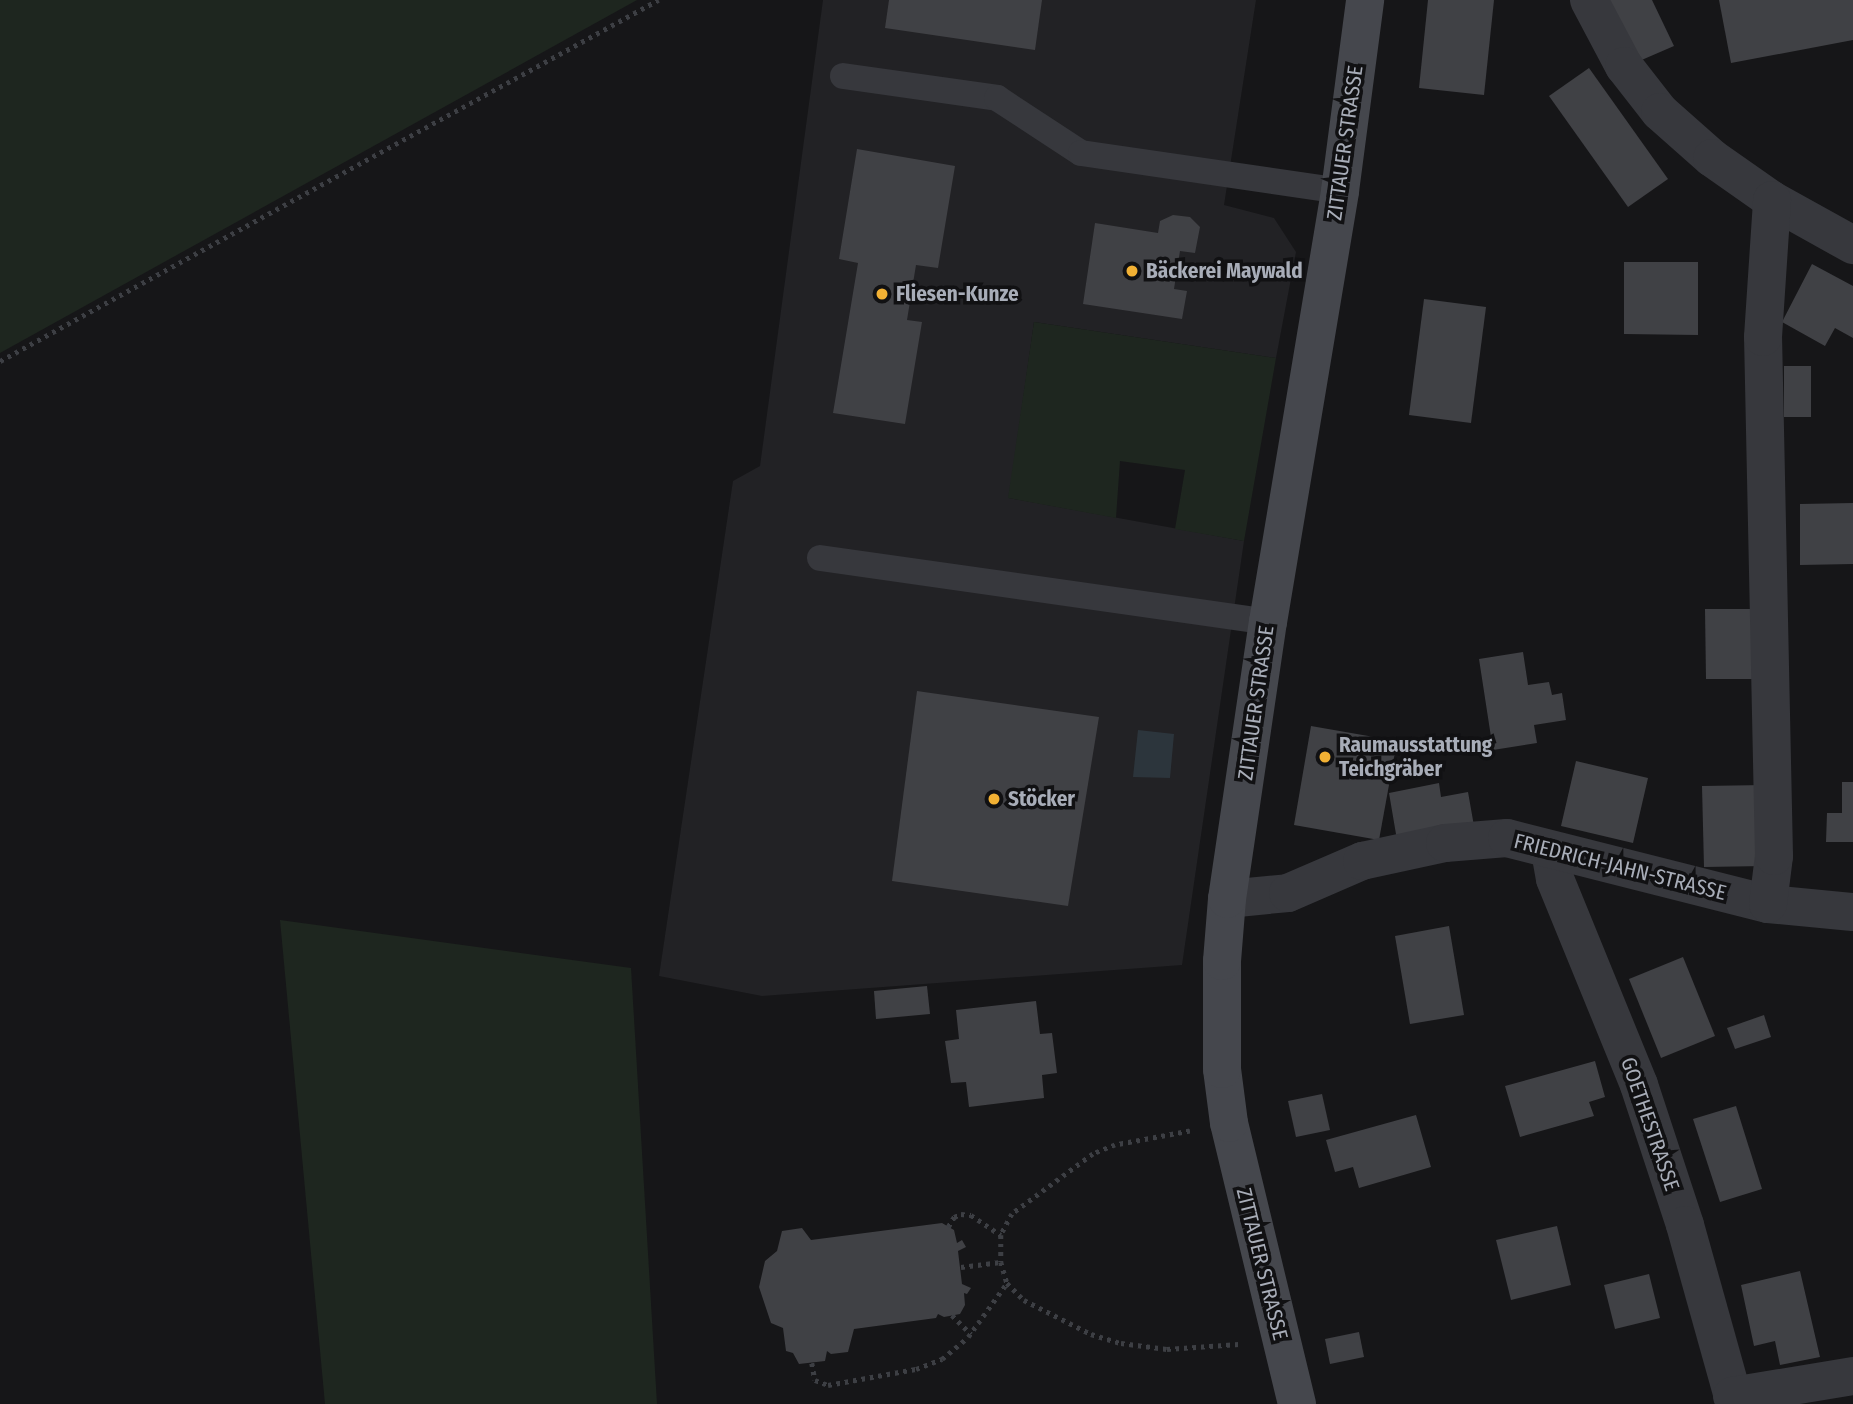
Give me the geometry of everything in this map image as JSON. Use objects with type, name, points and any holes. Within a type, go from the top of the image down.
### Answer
[{"type":"main road","name":"ZITTAUER STRASSE","points":[[1297,1404],[1229,1123],[1220,1018],[1227,899],[1268,622],[1340,191],[1365,0]]},
{"type":"street","points":[[1589,0],[1624,66],[1660,111],[1712,158],[1772,200],[1853,245]]},
{"type":"street","points":[[1768,904],[1774,856],[1763,337],[1772,200]]},
{"type":"street","name":"FRIEDRICH-JAHN-STRASSE","points":[[1227,899],[1288,893],[1362,862],[1445,843],[1507,838],[1768,904],[1853,912]]},
{"type":"street","name":"GOETHESTRASSE","points":[[1550,850],[1555,879],[1639,1085],[1685,1225],[1734,1400]]},
{"type":"street","points":[[1734,1400],[1853,1376]]},
{"type":"lane","points":[[843,76],[997,98],[1081,153],[1340,191]]},
{"type":"lane","points":[[820,558],[1268,622]]},
{"type":"path","points":[[0,361],[658,0]]},
{"type":"path","points":[[1229,1123],[1115,1145],[1093,1154],[1012,1214],[1001,1235],[1001,1262],[1007,1283],[1024,1300],[1062,1321],[1121,1343],[1167,1349],[1219,1347],[1280,1338]]},
{"type":"path","points":[[948,1227],[954,1217],[971,1215],[1001,1235]]},
{"type":"path","points":[[961,1267],[1001,1262]]},
{"type":"path","points":[[812,1363],[815,1380],[821,1384],[892,1375],[942,1359],[971,1334],[1007,1283]]},
{"type":"path","points":[[952,1315],[971,1334]]},
{"type":"shaded area","points":[[0,0],[637,0],[0,353]]},
{"type":"shaded area","points":[[823,0],[1256,0],[1224,205],[1274,218],[1296,252],[1276,358],[1034,322],[1009,498],[1244,541],[1182,965],[762,996],[659,976],[733,481],[760,466]]},
{"type":"shaded area","points":[[1034,322],[1276,358],[1244,541],[1175,529],[1185,470],[1120,461],[1116,518],[1008,498]]},
{"type":"shaded area","points":[[1138,730],[1174,734],[1170,778],[1133,777]]},
{"type":"shaded area","points":[[280,920],[631,968],[657,1404],[325,1404]]},
{"type":"building","points":[[889,0],[1042,0],[1035,50],[885,28]]},
{"type":"building","points":[[1428,0],[1494,0],[1484,95],[1419,88]]},
{"type":"building","points":[[1607,0],[1652,0],[1674,46],[1637,62]]},
{"type":"building","points":[[1719,0],[1853,0],[1853,40],[1731,63]]},
{"type":"building","points":[[1589,68],[1668,179],[1628,207],[1549,96]]},
{"type":"building","name":"Fliesen-Kunze","points":[[857,149],[955,166],[938,268],[916,265],[907,320],[922,322],[905,424],[833,413],[858,263],[839,259]]},
{"type":"building","name":"Bäckerei Maywald","points":[[1173,215],[1190,217],[1200,227],[1195,253],[1180,251],[1174,289],[1187,291],[1182,319],[1083,304],[1095,223],[1158,233],[1160,221]]},
{"type":"building","points":[[1624,262],[1698,262],[1698,335],[1624,334]]},
{"type":"building","points":[[1812,264],[1853,286],[1853,338],[1835,328],[1825,346],[1782,322]]},
{"type":"building","points":[[1424,299],[1486,307],[1471,423],[1409,415]]},
{"type":"building","points":[[1784,366],[1811,366],[1811,417],[1784,417]]},
{"type":"building","points":[[1853,503],[1853,564],[1800,565],[1800,504]]},
{"type":"building","points":[[1705,609],[1763,609],[1763,679],[1706,679]]},
{"type":"building","points":[[1523,652],[1528,685],[1549,682],[1552,695],[1562,693],[1566,720],[1534,725],[1537,743],[1493,750],[1479,659]]},
{"type":"building","name":"Stöcker","points":[[917,691],[1099,717],[1068,906],[892,881]]},
{"type":"building","points":[[1311,726],[1397,741],[1379,840],[1294,825]]},
{"type":"building","points":[[1576,761],[1648,778],[1633,843],[1561,826]]},
{"type":"building","points":[[1842,782],[1853,782],[1853,842],[1826,842],[1827,813],[1842,813]]},
{"type":"building","points":[[1439,783],[1441,797],[1468,792],[1474,826],[1397,840],[1389,793]]},
{"type":"building","points":[[1765,785],[1765,866],[1704,867],[1702,786]]},
{"type":"building","points":[[1449,926],[1464,1015],[1410,1024],[1395,936]]},
{"type":"building","points":[[1683,957],[1715,1036],[1661,1058],[1629,979]]},
{"type":"building","points":[[927,986],[930,1014],[876,1019],[874,991]]},
{"type":"building","points":[[1036,1001],[1040,1034],[1052,1033],[1057,1073],[1042,1075],[1044,1098],[969,1107],[966,1082],[951,1083],[945,1041],[959,1039],[956,1010]]},
{"type":"building","points":[[1764,1015],[1771,1037],[1735,1049],[1727,1028]]},
{"type":"building","points":[[1595,1061],[1605,1097],[1589,1102],[1594,1116],[1520,1137],[1505,1086]]},
{"type":"building","points":[[1322,1094],[1330,1130],[1296,1137],[1288,1101]]},
{"type":"building","points":[[1736,1106],[1762,1189],[1720,1202],[1693,1119]]},
{"type":"building","points":[[1416,1115],[1431,1167],[1359,1188],[1353,1167],[1335,1172],[1326,1140]]},
{"type":"building","points":[[942,1223],[954,1230],[957,1243],[962,1240],[966,1247],[958,1251],[962,1284],[971,1288],[967,1294],[964,1293],[965,1305],[960,1314],[944,1317],[938,1314],[936,1318],[854,1329],[848,1352],[831,1354],[827,1351],[825,1361],[799,1364],[793,1353],[786,1351],[783,1328],[771,1323],[759,1287],[765,1261],[777,1251],[782,1231],[802,1228],[811,1240]]},
{"type":"building","points":[[1557,1226],[1571,1285],[1511,1300],[1496,1240]]},
{"type":"building","points":[[1800,1271],[1820,1357],[1780,1365],[1775,1341],[1754,1346],[1741,1285]]},
{"type":"building","points":[[1649,1274],[1660,1318],[1615,1329],[1604,1285]]},
{"type":"building","points":[[1359,1332],[1364,1357],[1330,1364],[1325,1339]]},
{"type":"place","name":"Bäckerei Maywald","points":[[1132,271]]},
{"type":"place","name":"Fliesen-Kunze","points":[[882,294]]},
{"type":"place","name":"Raumausstattung Teichgräber","points":[[1325,757]]},
{"type":"place","name":"Stöcker","points":[[994,799]]}]
